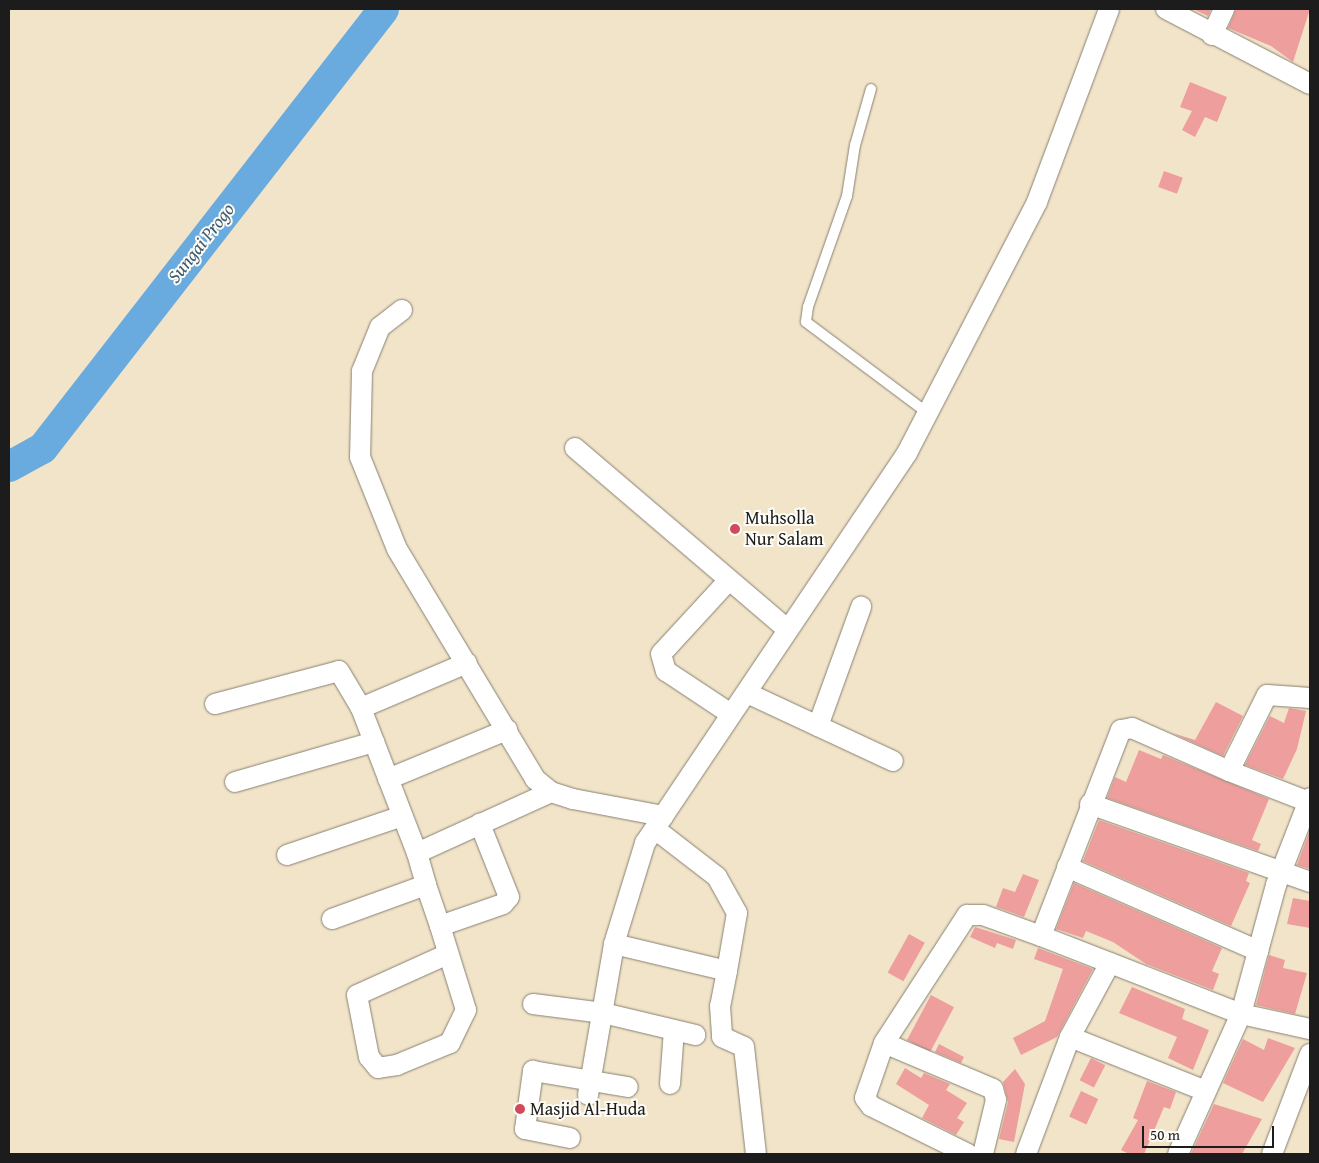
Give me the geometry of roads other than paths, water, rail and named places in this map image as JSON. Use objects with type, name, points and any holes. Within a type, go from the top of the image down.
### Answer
[{"type":"street","points":[[590,1087],[614,944],[638,861],[659,823],[907,453],[1038,202],[1109,9]]},
{"type":"street","points":[[1166,9],[1212,35],[1310,82]]},
{"type":"street","points":[[1212,35],[1224,9]]},
{"type":"street","points":[[402,310],[380,327],[362,371],[360,456],[397,549],[468,663],[535,779],[551,792],[659,823],[717,877],[736,913],[720,1006],[722,1037],[744,1047],[756,1154]]},
{"type":"street","points":[[575,448],[788,629]]},
{"type":"street","points":[[729,580],[661,654],[666,671],[731,714]]},
{"type":"street","points":[[818,726],[861,607]]},
{"type":"street","points":[[362,708],[468,663]]},
{"type":"street","points":[[214,704],[339,671],[362,708],[416,853],[466,1010],[458,1034],[434,1051],[378,1068],[369,1057],[357,995],[448,954]]},
{"type":"street","points":[[747,693],[893,761]]},
{"type":"street","points":[[1229,771],[1267,695],[1310,698]]},
{"type":"street","points":[[1041,936],[1114,744],[1126,728],[1229,771],[1309,800],[1280,874],[1241,1014],[1203,1090],[1178,1154]]},
{"type":"street","points":[[388,780],[507,730]]},
{"type":"street","points":[[235,782],[374,742]]},
{"type":"street","points":[[416,853],[551,792]]},
{"type":"street","points":[[1090,804],[1280,874],[1310,882]]},
{"type":"street","points":[[287,855],[402,816]]},
{"type":"street","points":[[440,926],[508,901],[480,824]]},
{"type":"street","points":[[1067,867],[1258,951]]},
{"type":"street","points":[[332,919],[426,884]]},
{"type":"street","points":[[968,1154],[871,1106],[865,1098],[884,1043],[960,920],[983,915],[1241,1014],[1310,1029]]},
{"type":"street","points":[[614,944],[727,971]]},
{"type":"street","points":[[1026,1154],[1070,1037],[1110,963]]},
{"type":"street","points":[[533,1004],[603,1013],[695,1035]]},
{"type":"street","points":[[670,1084],[674,1030]]},
{"type":"street","points":[[1070,1037],[1203,1090]]},
{"type":"street","points":[[884,1043],[993,1089],[996,1100],[983,1154]]},
{"type":"street","points":[[1272,1154],[1310,1054]]},
{"type":"street","points":[[570,1138],[525,1130],[533,1071],[590,1087],[628,1087]]},
{"type":"lane","points":[[871,89],[847,196],[808,307],[806,322],[928,414]]},
{"type":"waterway","name":"Sungai Progo","points":[[9,466],[42,448],[383,9]]},
{"type":"place","name":"Muhsolla Nur Salam","points":[[735,529]]},
{"type":"place","name":"Masjid Al-Huda","points":[[520,1109]]}]
